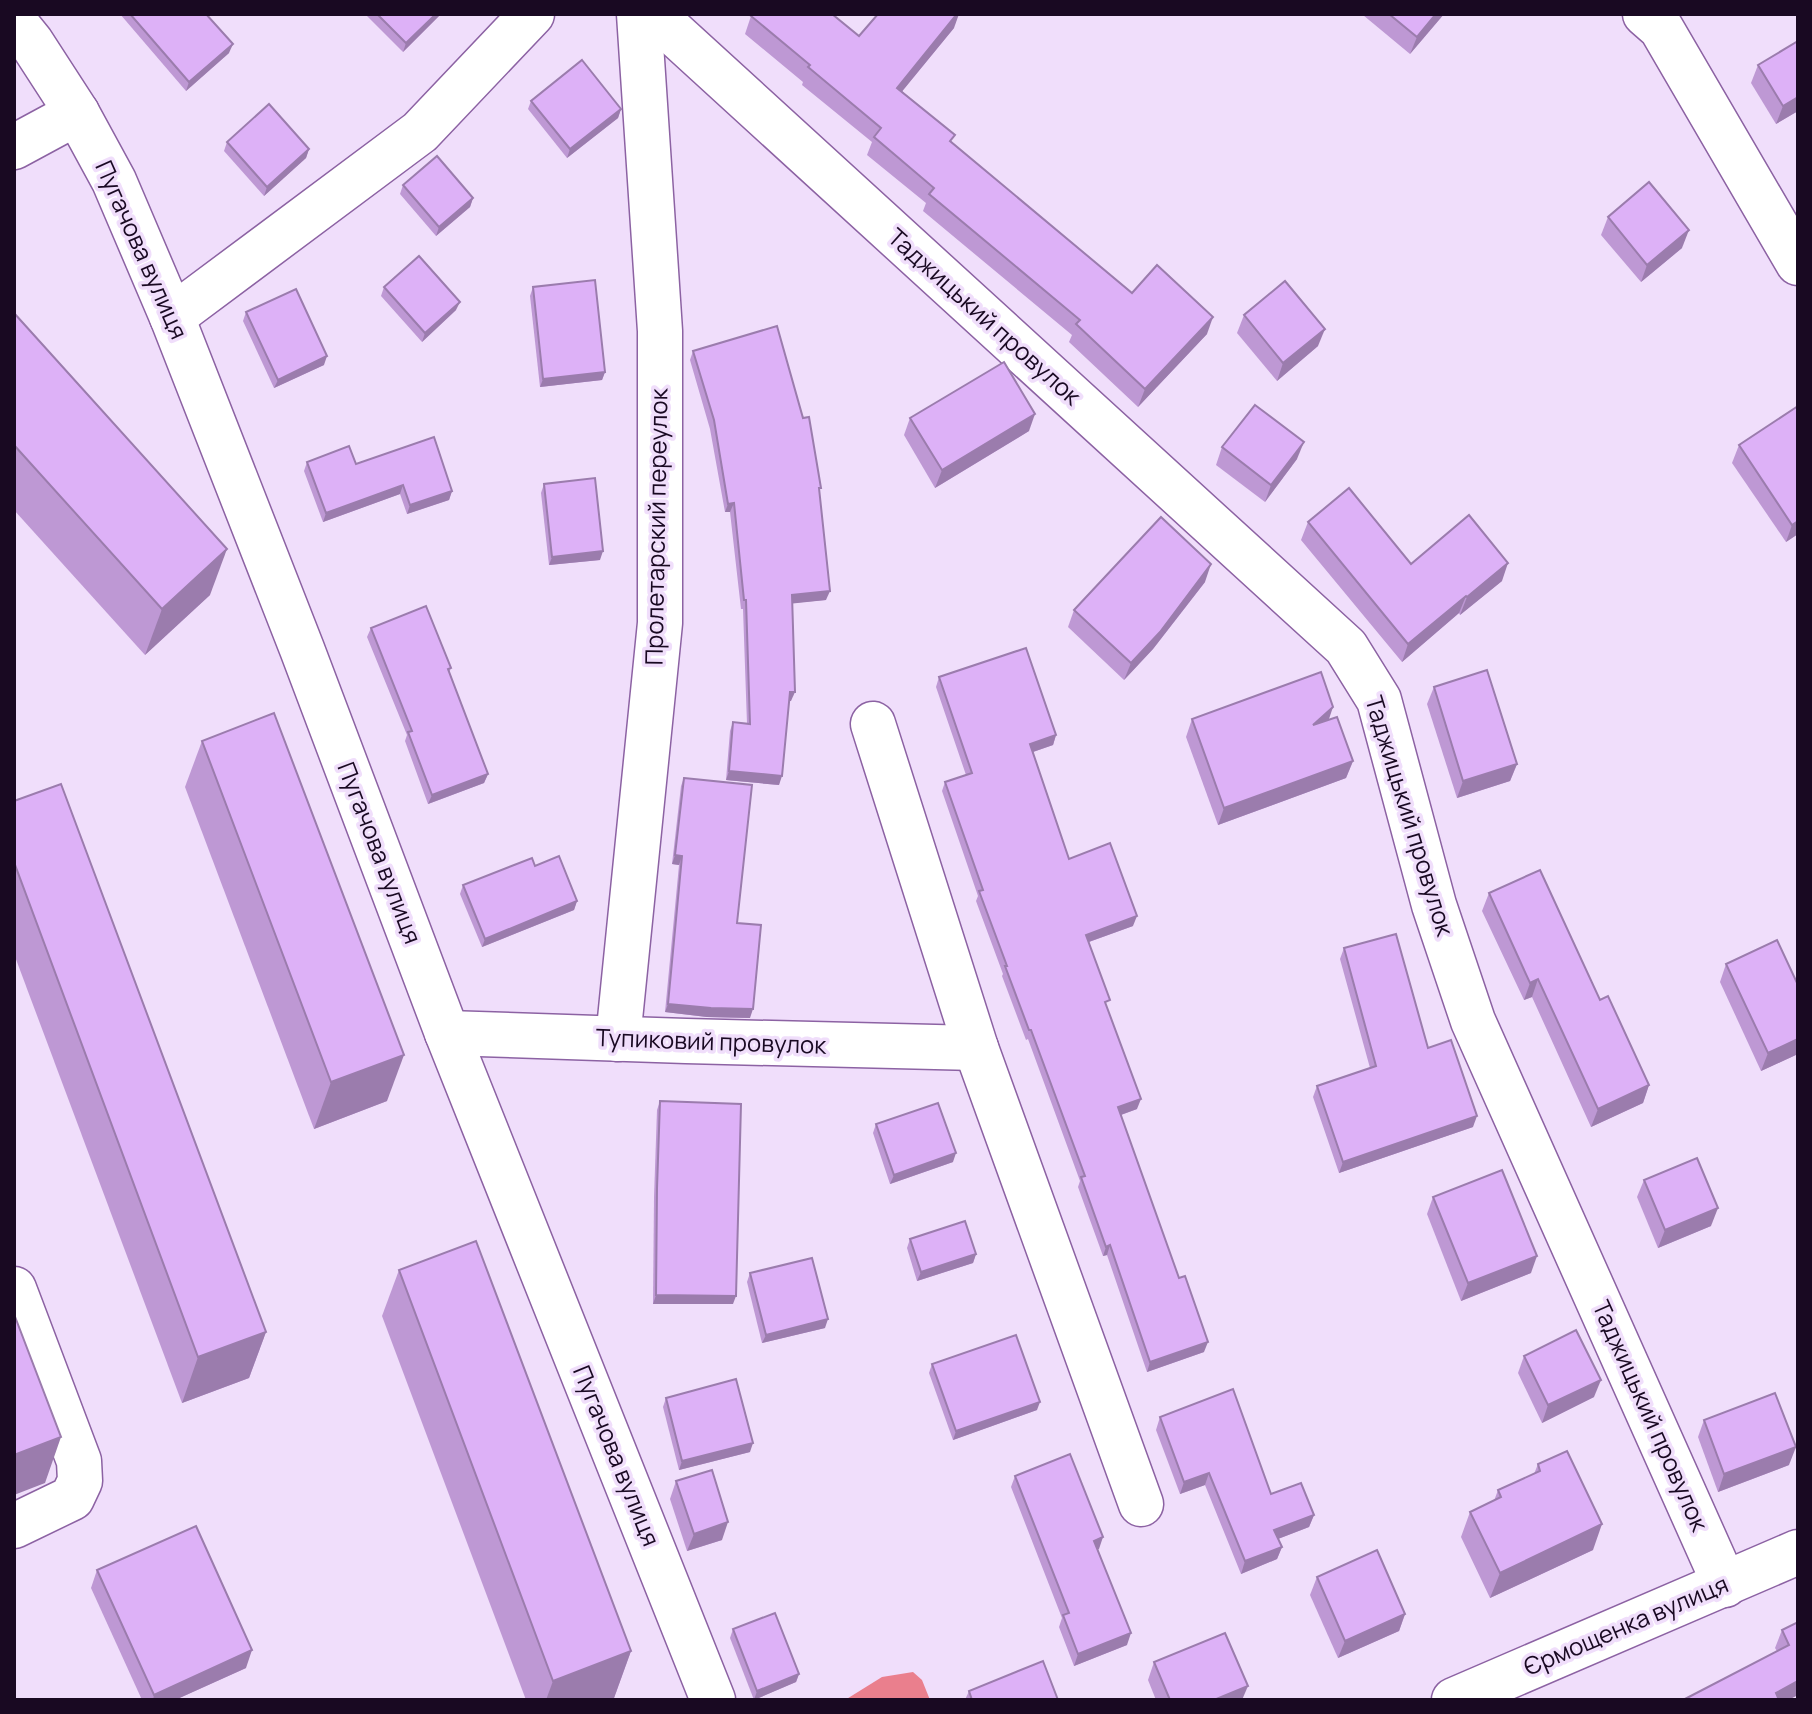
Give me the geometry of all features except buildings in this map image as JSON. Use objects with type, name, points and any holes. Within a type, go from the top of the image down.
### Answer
[{"type":"street","points":[[172,317],[420,132],[532,14]]},
{"type":"street","name":"Пролетарский переулок","points":[[618,1039],[660,623],[660,331],[639,14]]},
{"type":"street","name":"Таджицький провулок","points":[[653,14],[1346,647],[1379,700],[1434,905],[1473,1021],[1725,1585]]},
{"type":"street","points":[[1645,14],[1661,28],[1798,263]]},
{"type":"street","name":"Пугачова вулиця","points":[[14,21],[77,113],[114,181],[172,317],[447,1033],[713,1700]]},
{"type":"street","points":[[14,147],[77,113]]},
{"type":"street","points":[[873,724],[976,1048],[1141,1504]]},
{"type":"street","name":"Тупиковий провулок","points":[[447,1033],[976,1048]]},
{"type":"street","points":[[14,1289],[79,1461],[80,1481],[72,1498],[14,1526]]},
{"type":"street","name":"Єрмощенка вулиця","points":[[1454,1700],[1798,1552]]},
{"type":"shaded area","points":[[913,1672],[922,1680],[930,1700],[845,1700],[882,1677]]}]
